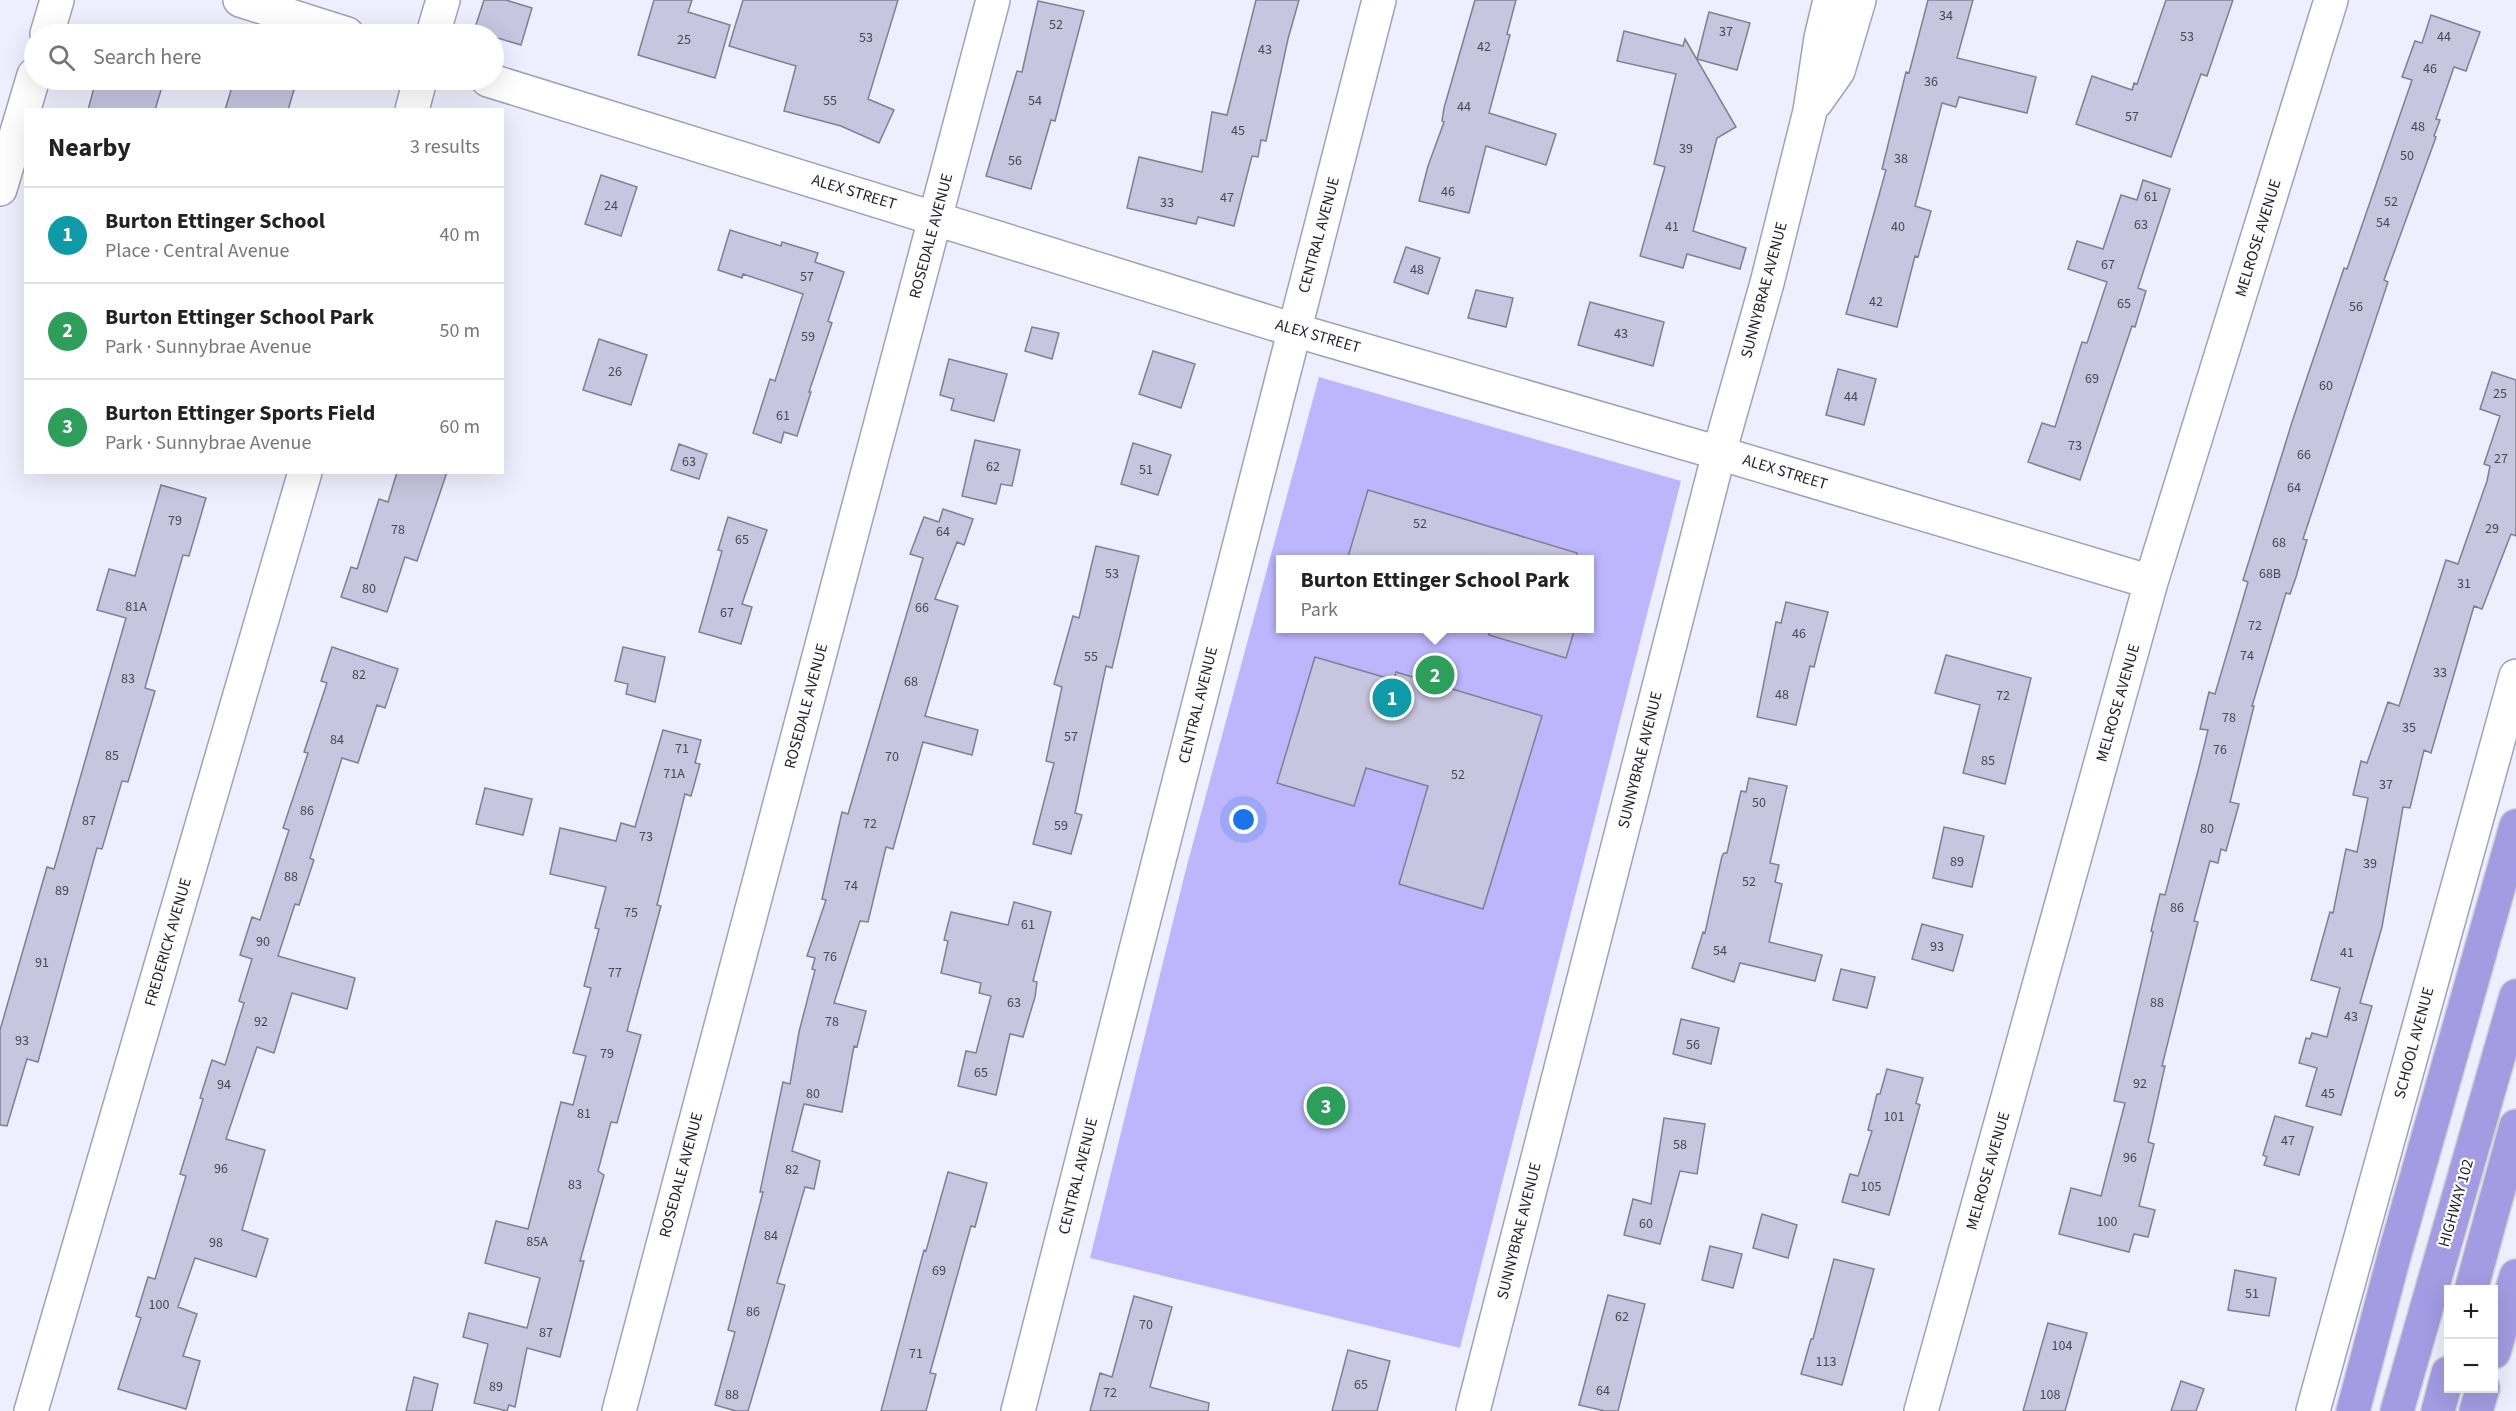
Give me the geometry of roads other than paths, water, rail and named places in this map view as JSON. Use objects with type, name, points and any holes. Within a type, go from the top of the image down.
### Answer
[{"type":"highway","points":[[2353,1411],[2395,1253],[2516,826]]},
{"type":"highway","name":"HIGHWAY 102","points":[[2397,1411],[2516,996]]},
{"type":"highway","points":[[2472,1285],[2516,1126]]},
{"type":"highway","points":[[2497,1339],[2516,1276]]},
{"type":"highway","points":[[2438,1411],[2444,1388]]},
{"type":"highway","points":[[2476,1411],[2482,1393]]},
{"type":"street","points":[[50,24],[57,0]]},
{"type":"street","points":[[240,0],[315,24]]},
{"type":"street","points":[[437,24],[443,0]]},
{"type":"street","name":"ROSEDALE AVENUE","points":[[619,1411],[993,0]]},
{"type":"street","name":"CENTRAL AVENUE","points":[[1017,1411],[1379,0]]},
{"type":"street","name":"SUNNYBRAE AVENUE","points":[[1473,1411],[1719,453],[1767,284],[1810,111],[1821,38],[1830,0]]},
{"type":"street","name":"SUNNYBRAE AVENUE","points":[[1810,111],[1838,71],[1859,0]]},
{"type":"street","name":"MELROSE AVENUE","points":[[1921,1411],[2151,582],[2331,0]]},
{"type":"street","name":"ALEX STREET","points":[[504,85],[1294,330],[1719,453],[2151,582]]},
{"type":"street","points":[[24,108],[30,90]]},
{"type":"street","points":[[413,108],[417,90]]},
{"type":"street","points":[[0,189],[24,109]]},
{"type":"street","name":"FREDERICK AVENUE","points":[[31,1411],[304,474]]},
{"type":"street","name":"SCHOOL AVENUE","points":[[2313,1411],[2516,676]]},
{"type":"place","name":"Burton Ettinger School Park","points":[[1435,675]]},
{"type":"place","name":"Burton Ettinger School","points":[[1392,698]]},
{"type":"place","name":"Burton Ettinger Sports Field","points":[[1326,1106]]}]
